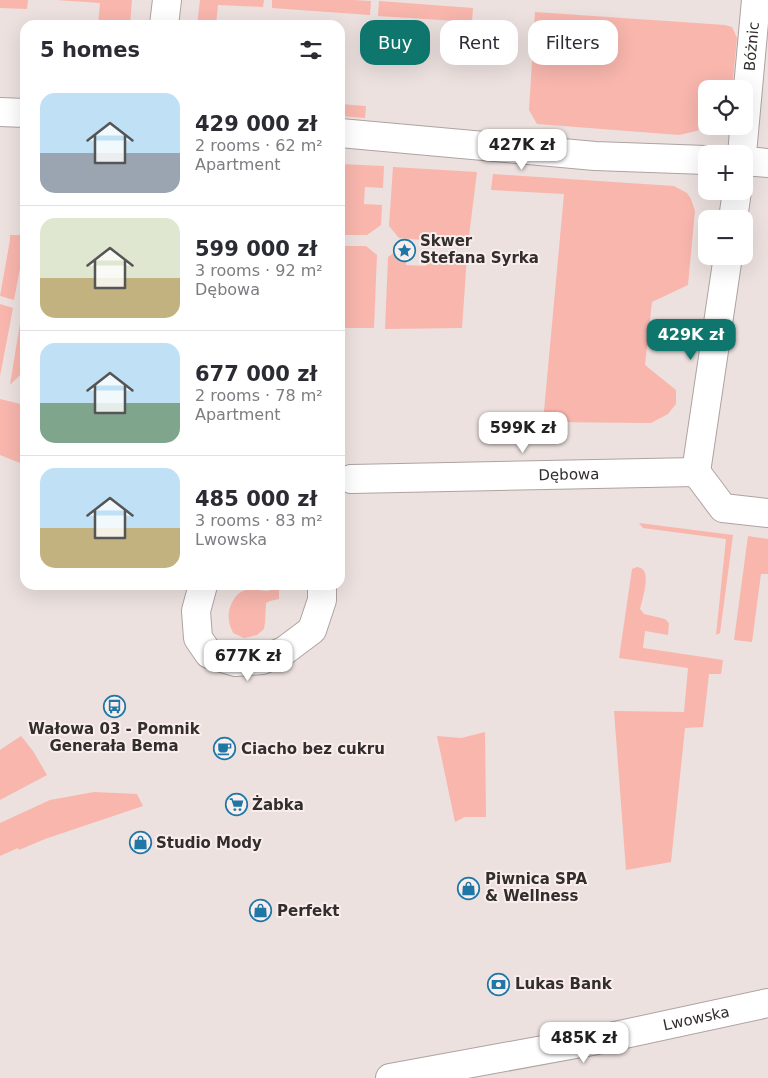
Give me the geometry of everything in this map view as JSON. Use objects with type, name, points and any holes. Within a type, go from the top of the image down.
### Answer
[{"type":"street","points":[[164,20],[166,0]]},
{"type":"street","name":"Bóżnic","points":[[743,145],[756,0]]},
{"type":"street","points":[[0,112],[20,113]]},
{"type":"street","points":[[345,133],[595,156],[698,160]]},
{"type":"street","points":[[753,162],[768,163]]},
{"type":"street","points":[[727,265],[696,472],[723,508],[768,513]]},
{"type":"street","name":"Dębowa","points":[[345,484],[696,472]]},
{"type":"street","points":[[202,590],[196,611],[198,638],[209,654],[236,662],[262,660],[284,651],[312,630],[322,600],[322,590]]},
{"type":"street","name":"Lwowska","points":[[390,1078],[592,1041],[768,1003]]},
{"type":"shaded area","points":[[0,0],[28,0],[27,9],[0,8]]},
{"type":"shaded area","points":[[56,0],[132,0],[130,20],[98,20],[100,3]]},
{"type":"shaded area","points":[[200,0],[264,0],[263,7],[218,5],[216,20],[198,20]]},
{"type":"shaded area","points":[[272,0],[371,1],[370,15],[272,8]]},
{"type":"shaded area","points":[[379,1],[473,8],[472,20],[378,16]]},
{"type":"shaded area","points":[[535,12],[732,27],[737,38],[733,80],[698,80],[698,130],[679,135],[537,124],[529,110],[532,65],[618,65],[618,20],[535,20]]},
{"type":"shaded area","points":[[345,104],[366,106],[365,118],[345,116]]},
{"type":"shaded area","points":[[345,164],[384,166],[383,188],[365,187],[364,204],[382,205],[381,225],[367,235],[345,235]]},
{"type":"shaded area","points":[[393,167],[477,172],[468,244],[399,238],[389,226]]},
{"type":"shaded area","points":[[493,174],[674,186],[687,193],[695,211],[688,285],[652,302],[645,365],[676,390],[676,404],[668,414],[651,423],[543,422],[564,194],[491,190]]},
{"type":"shaded area","points":[[10,235],[20,235],[20,268],[14,300],[0,296]]},
{"type":"shaded area","points":[[345,246],[366,246],[377,255],[374,328],[345,328]]},
{"type":"shaded area","points":[[398,250],[407,251],[406,265],[426,266],[427,253],[467,256],[462,328],[385,329],[388,257]]},
{"type":"shaded area","points":[[0,304],[13,308],[0,376]]},
{"type":"shaded area","points":[[20,323],[20,375],[10,385]]},
{"type":"shaded area","points":[[0,399],[20,404],[20,463],[0,455]]},
{"type":"shaded area","points":[[639,523],[733,535],[720,633],[716,635],[726,539],[643,528]]},
{"type":"shaded area","points":[[748,536],[768,539],[768,574],[761,574],[752,642],[734,640]]},
{"type":"shaded area","points":[[637,567],[643,570],[646,579],[640,609],[644,614],[665,619],[669,623],[668,635],[645,631],[643,648],[723,660],[721,674],[709,674],[703,727],[685,728],[671,862],[626,870],[614,711],[684,712],[688,668],[619,658],[632,569]]},
{"type":"shaded area","points":[[245,590],[279,590],[279,599],[266,603],[264,629],[257,635],[244,638],[233,633],[229,622],[229,612],[237,595]]},
{"type":"shaded area","points":[[485,732],[486,817],[465,817],[455,822],[437,736],[461,738]]},
{"type":"shaded area","points":[[21,736],[33,751],[47,775],[0,800],[0,750]]},
{"type":"shaded area","points":[[94,792],[137,794],[143,806],[45,839],[19,850],[18,848],[0,856],[0,823],[50,800]]},
{"type":"place","name":"Skwer Stefana Syrka","points":[[404,250]]},
{"type":"place","name":"Wałowa 03 - Pomnik Generała Bema","points":[[114,706]]},
{"type":"place","name":"Ciacho bez cukru","points":[[225,749]]},
{"type":"place","name":"Żabka","points":[[236,805]]},
{"type":"place","name":"Studio Mody","points":[[140,843]]},
{"type":"place","name":"Piwnica SPA & Wellness","points":[[469,888]]},
{"type":"place","name":"Perfekt","points":[[261,911]]},
{"type":"place","name":"Lukas Bank","points":[[499,984]]}]
